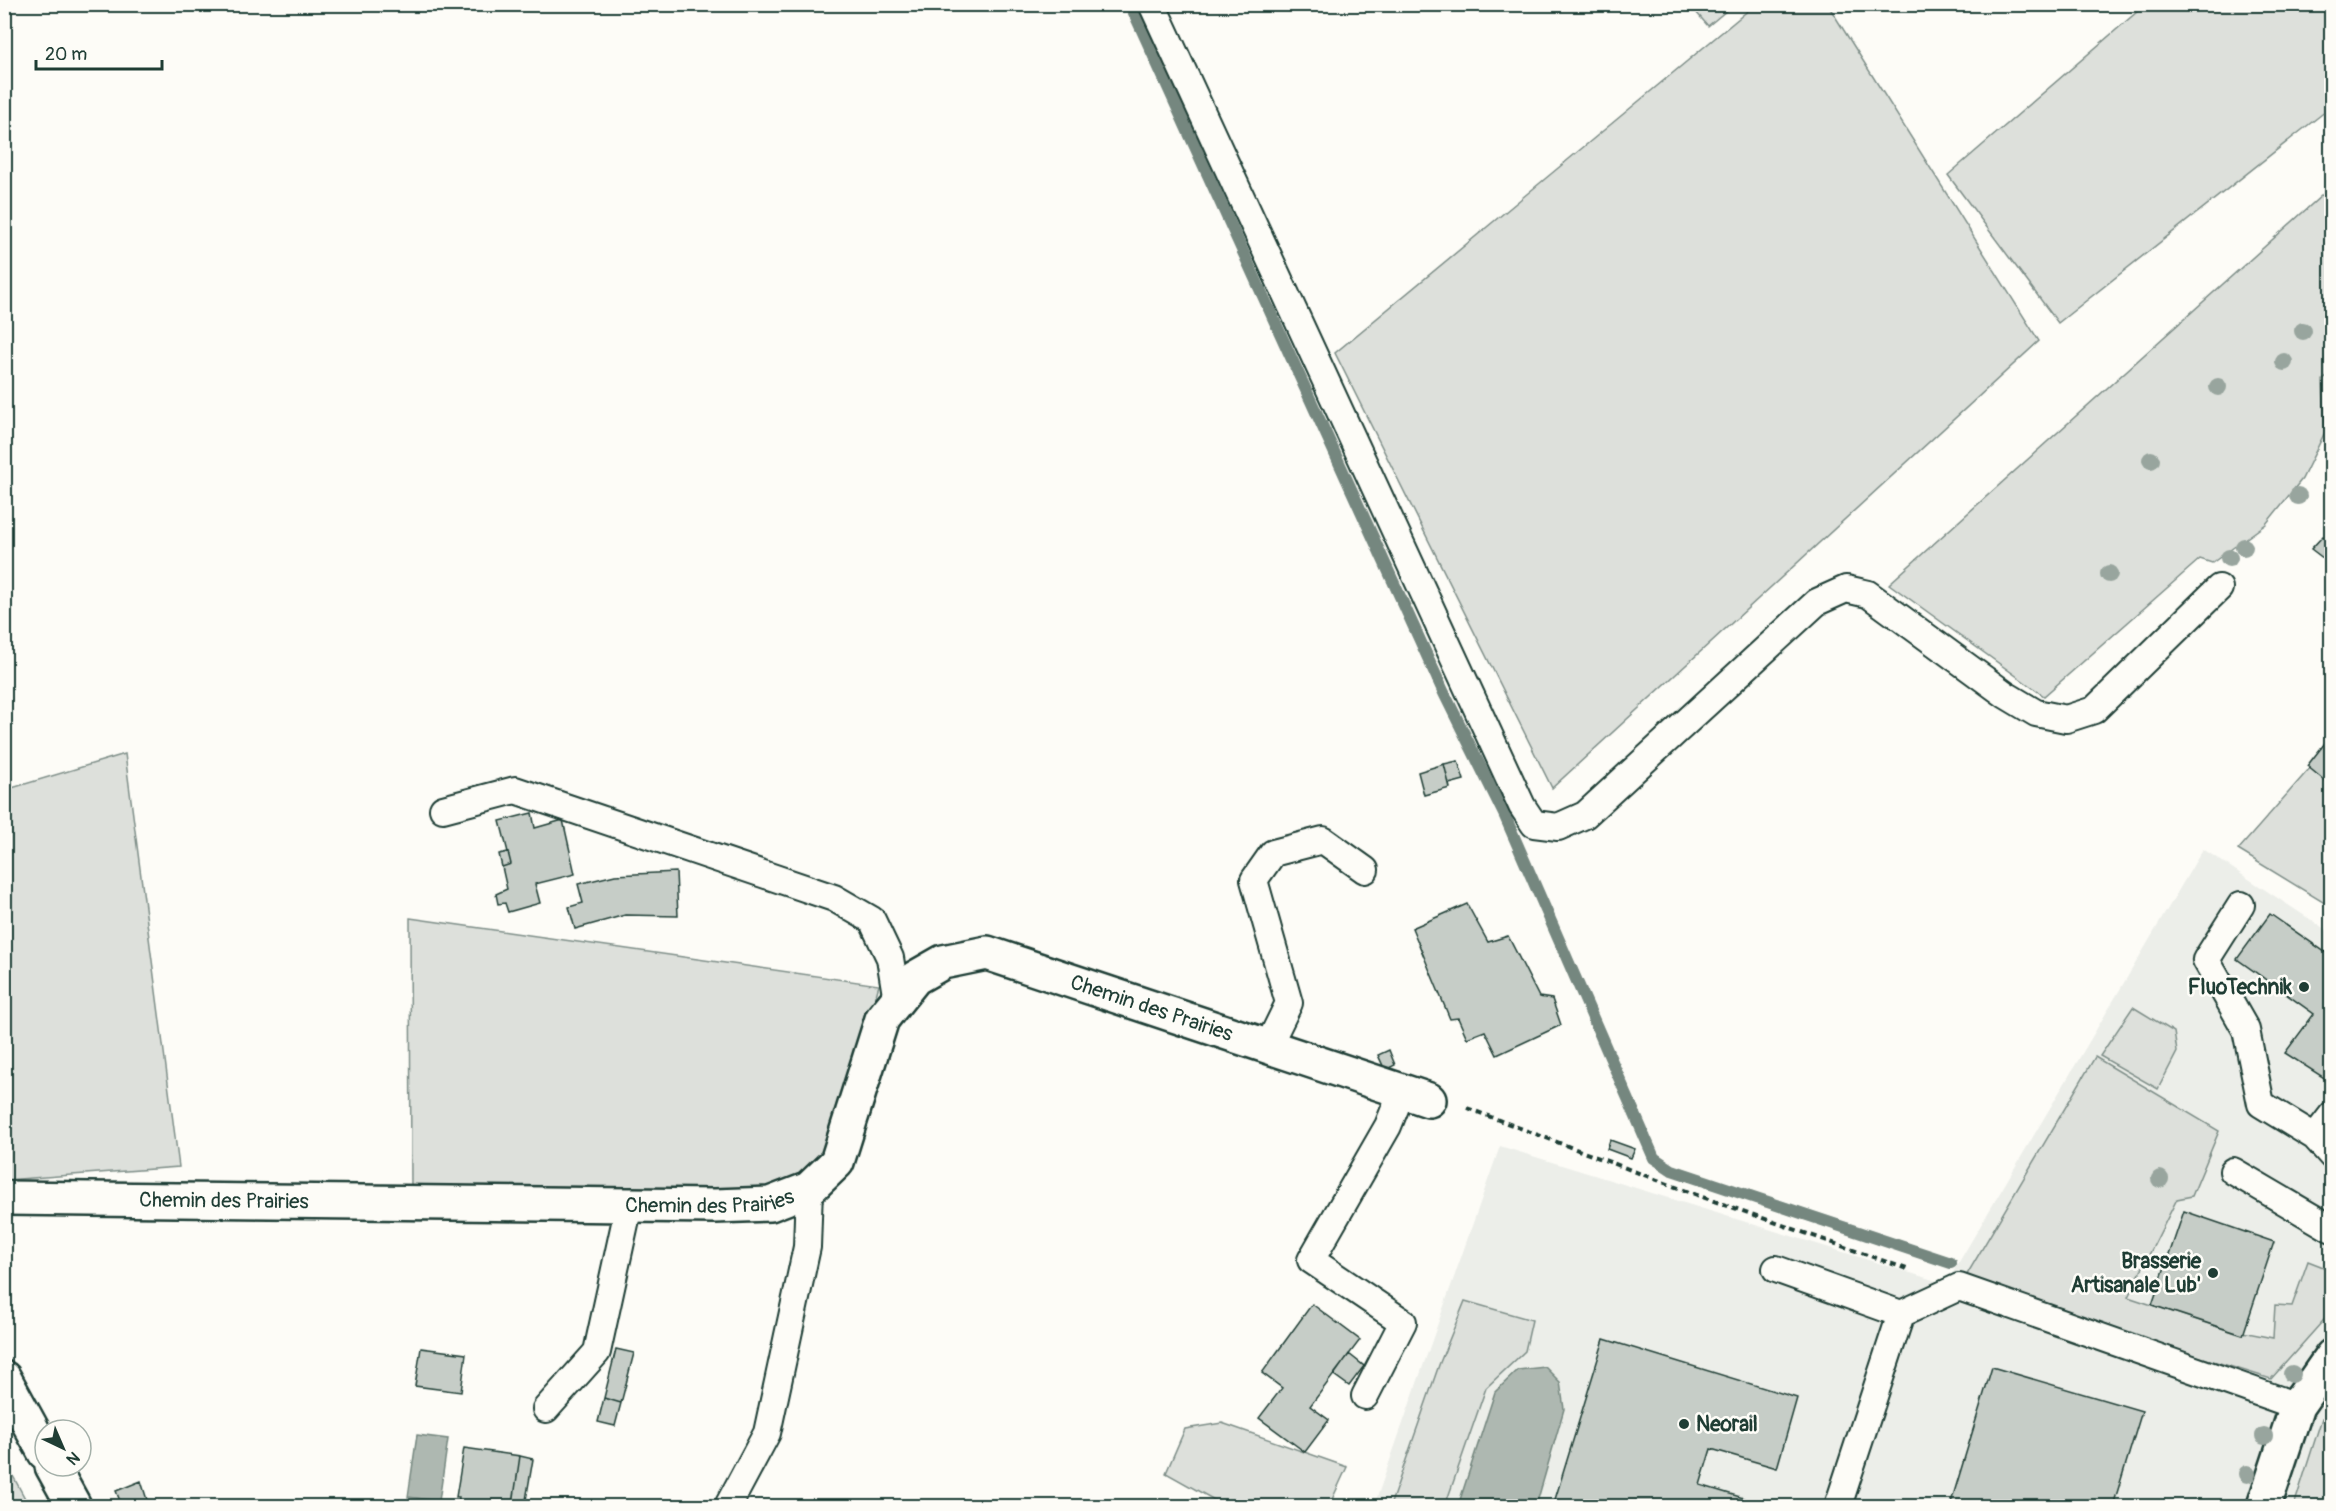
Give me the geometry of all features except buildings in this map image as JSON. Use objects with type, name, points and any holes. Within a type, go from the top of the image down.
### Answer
[{"type":"street","name":"Chemin des Prairies","points":[[4,1198],[629,1205],[770,1204],[808,1189],[837,1162],[882,1019],[915,978],[943,962],[987,953],[1416,1095]]},
{"type":"street","points":[[2264,1506],[2297,1406],[2331,1356]]},
{"type":"street","points":[[4,1378],[33,1431]]},
{"type":"street","points":[[59,1478],[74,1506]]},
{"type":"lane","points":[[1152,4],[1522,806],[1534,824],[1558,827],[1585,815],[1817,602],[1846,589],[1868,594],[2006,696],[2036,713],[2066,718],[2094,710],[2219,588]]},
{"type":"lane","points":[[443,809],[515,790],[834,898],[872,920],[890,958],[897,1001]]},
{"type":"lane","points":[[1268,1046],[1289,1003],[1254,880],[1273,853],[1323,840],[1365,870]]},
{"type":"lane","points":[[2241,905],[2206,960],[2246,1030],[2261,1104],[2315,1137],[2331,1156]]},
{"type":"lane","points":[[1365,1396],[1403,1322],[1311,1260],[1388,1126],[1416,1095]]},
{"type":"lane","points":[[2315,1137],[2331,1115]]},
{"type":"lane","points":[[2233,1171],[2331,1229]]},
{"type":"lane","points":[[729,1504],[767,1433],[807,1247],[808,1189]]},
{"type":"lane","points":[[546,1409],[597,1352],[629,1205]]},
{"type":"lane","points":[[1776,1269],[1901,1314],[1959,1287],[2297,1406]]},
{"type":"lane","points":[[1838,1506],[1901,1314]]},
{"type":"path","points":[[1416,1095],[1472,1108],[1697,1195],[1959,1287]]},
{"type":"shaded area","points":[[1756,4],[1828,5],[2039,341],[1552,788],[1335,353]]},
{"type":"shaded area","points":[[1690,5],[1733,5],[1708,26]]},
{"type":"shaded area","points":[[2145,5],[2331,5],[2331,107],[2058,323],[1948,175]]},
{"type":"shaded area","points":[[2331,187],[2332,373],[2323,380],[2325,432],[2302,479],[2266,524],[2212,563],[2200,559],[2044,696],[1889,584]]},
{"type":"shaded area","points":[[2331,744],[2331,907],[2238,850]]},
{"type":"shaded area","points":[[125,754],[179,1167],[5,1180],[5,790]]},
{"type":"shaded area","points":[[2203,849],[2331,933],[2331,1506],[1374,1506],[1500,1146],[1946,1284]]},
{"type":"shaded area","points":[[410,918],[879,985],[835,1138],[795,1181],[746,1192],[411,1190]]},
{"type":"shaded area","points":[[2133,1007],[2174,1032],[2177,1052],[2158,1089],[2100,1056]]},
{"type":"shaded area","points":[[2095,1057],[2219,1131],[2192,1196],[2177,1199],[2128,1297],[2242,1335],[2243,1332],[2273,1338],[2275,1305],[2292,1306],[2308,1261],[2326,1268],[2331,1261],[2331,1312],[2271,1379],[1962,1283]]},
{"type":"shaded area","points":[[1465,1301],[1532,1320],[1525,1351],[1486,1388],[1445,1506],[1390,1506],[1439,1365]]},
{"type":"shaded area","points":[[1545,1367],[1560,1382],[1564,1409],[1536,1506],[1458,1506],[1495,1392],[1518,1370]]},
{"type":"shaded area","points":[[2322,1418],[2331,1422],[2331,1506],[2294,1506]]},
{"type":"shaded area","points":[[1222,1423],[1347,1467],[1329,1506],[1225,1506],[1166,1473],[1185,1429]]},
{"type":"shaded area","points":[[417,1435],[448,1439],[439,1501],[408,1497]]},
{"type":"shaded area","points":[[5,1461],[29,1506],[5,1506]]},
{"type":"waterway","points":[[1130,4],[1444,693],[1504,814],[1654,1158],[1672,1170],[1951,1263]]},
{"type":"place","name":"FluoTechnik","points":[[2304,987]]},
{"type":"place","name":"Brasserie Artisanale Lub'","points":[[2213,1273]]},
{"type":"place","name":"Neorail","points":[[1684,1424]]}]
